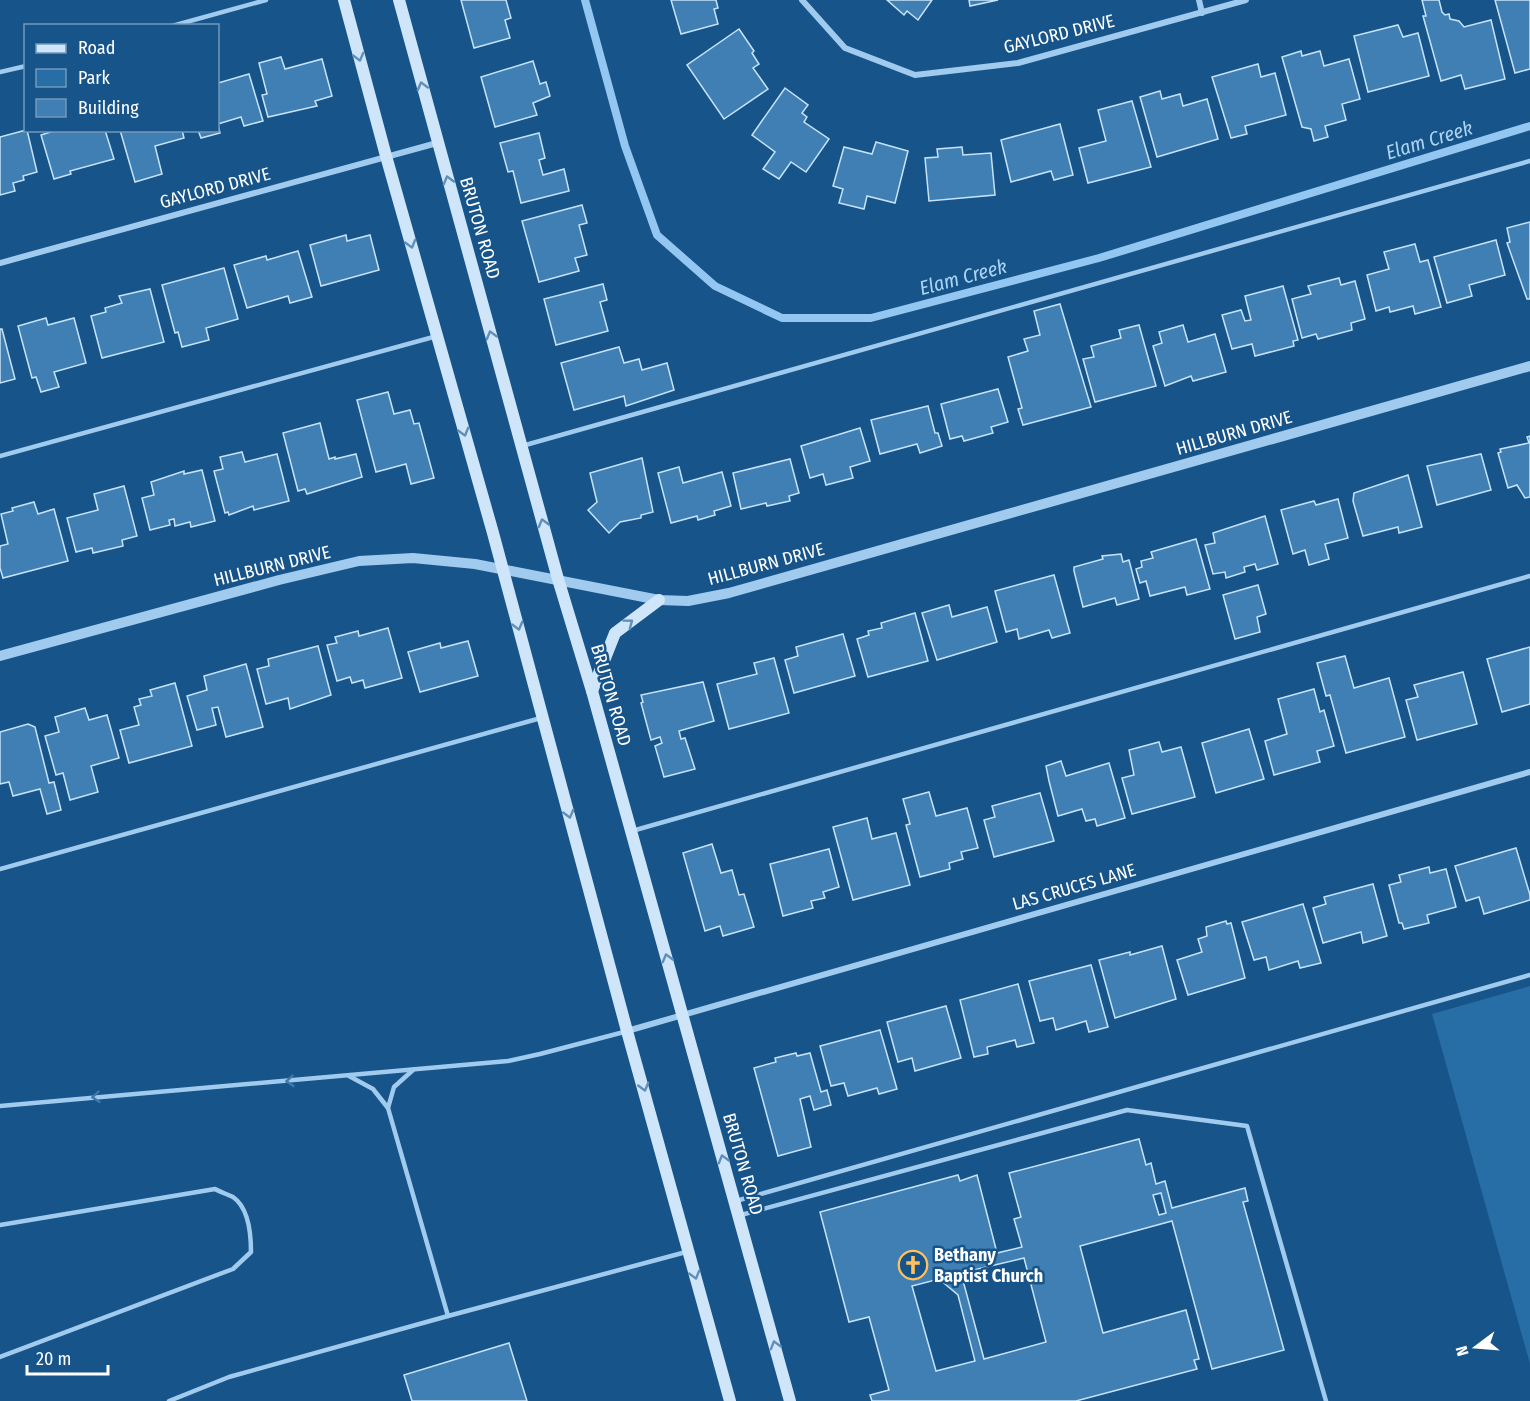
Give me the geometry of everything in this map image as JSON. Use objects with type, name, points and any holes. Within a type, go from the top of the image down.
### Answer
[{"type":"main road","points":[[344,0],[730,1401]]},
{"type":"main road","name":"BRUTON ROAD","points":[[399,0],[558,579],[632,831],[790,1401]]},
{"type":"main road","points":[[592,691],[615,633],[659,600]]},
{"type":"street","name":"GAYLORD DRIVE","points":[[802,0],[845,48],[915,75],[1018,63],[1246,0]]},
{"type":"street","points":[[1199,0],[1202,13]]},
{"type":"street","name":"GAYLORD DRIVE","points":[[0,263],[437,142]]},
{"type":"street","name":"HILLBURN DRIVE","points":[[0,656],[279,580],[359,561],[413,558],[476,564],[659,600],[688,601],[729,593],[1530,366]]},
{"type":"street","name":"LAS CRUCES LANE","points":[[627,1031],[1530,772]]},
{"type":"lane","points":[[179,24],[266,0]]},
{"type":"lane","points":[[0,72],[24,66]]},
{"type":"lane","points":[[522,446],[1530,161]]},
{"type":"lane","points":[[0,456],[437,335]]},
{"type":"lane","points":[[632,831],[1530,576]]},
{"type":"lane","points":[[0,869],[543,717]]},
{"type":"lane","points":[[735,1201],[1530,975]]},
{"type":"lane","points":[[0,1106],[508,1061],[627,1031]]},
{"type":"lane","points":[[388,1108],[394,1087],[413,1070]]},
{"type":"lane","points":[[349,1076],[373,1089],[388,1108],[448,1316]]},
{"type":"lane","points":[[738,1215],[1126,1110],[1247,1126],[1326,1401]]},
{"type":"lane","points":[[0,1225],[215,1189],[235,1198],[245,1212],[251,1239],[251,1252],[233,1269],[0,1357]]},
{"type":"lane","points":[[169,1401],[229,1377],[689,1251]]},
{"type":"green space","points":[[1530,986],[1530,1364],[1432,1014]]},
{"type":"building","points":[[461,0],[506,0],[511,18],[505,20],[510,38],[474,48]]},
{"type":"building","points":[[671,0],[716,0],[718,8],[714,9],[718,24],[681,34]]},
{"type":"building","points":[[887,0],[932,0],[918,20],[907,11],[904,15]]},
{"type":"building","points":[[969,0],[998,0],[970,6]]},
{"type":"building","points":[[1422,0],[1439,0],[1442,12],[1445,15],[1449,14],[1450,19],[1459,21],[1464,27],[1491,20],[1505,79],[1465,89],[1461,75],[1441,81],[1423,16],[1426,16]]},
{"type":"building","points":[[1495,0],[1530,0],[1530,69],[1515,73]]},
{"type":"building","points":[[1398,25],[1403,37],[1418,33],[1429,76],[1368,92],[1354,36]]},
{"type":"building","points":[[739,29],[754,51],[752,53],[759,64],[753,68],[768,89],[724,119],[687,65]]},
{"type":"building","points":[[1301,51],[1302,56],[1320,51],[1324,66],[1349,59],[1360,99],[1342,104],[1346,120],[1325,126],[1328,137],[1314,141],[1311,129],[1302,127],[1282,57]]},
{"type":"building","points":[[281,57],[285,69],[322,59],[332,96],[315,101],[317,106],[268,117],[262,95],[267,94],[259,63]]},
{"type":"building","points":[[533,61],[540,84],[546,82],[550,96],[533,103],[537,115],[495,127],[481,77]]},
{"type":"building","points":[[1258,64],[1261,77],[1275,73],[1286,115],[1245,126],[1247,134],[1231,138],[1212,77]]},
{"type":"building","points":[[249,74],[263,121],[244,126],[241,117],[219,124],[219,83]]},
{"type":"building","points":[[785,88],[808,105],[802,113],[807,117],[804,122],[829,139],[806,172],[791,162],[779,179],[763,169],[775,152],[752,135]]},
{"type":"building","points":[[1160,91],[1162,99],[1180,94],[1183,106],[1207,99],[1218,139],[1157,157],[1140,97]]},
{"type":"building","points":[[1132,101],[1151,167],[1088,183],[1079,148],[1106,141],[1098,110]]},
{"type":"building","points":[[1060,124],[1073,175],[1054,180],[1051,171],[1011,182],[1001,140]]},
{"type":"building","points":[[219,129],[220,133],[201,138],[199,132],[219,132]]},
{"type":"building","points":[[24,131],[27,132],[37,172],[23,176],[24,180],[13,183],[15,191],[0,195],[0,137]]},
{"type":"building","points":[[51,132],[106,132],[114,159],[70,171],[71,174],[54,179],[41,135]]},
{"type":"building","points":[[121,132],[182,132],[184,138],[155,146],[162,174],[135,182]]},
{"type":"building","points":[[539,133],[545,158],[539,160],[543,175],[564,169],[569,191],[521,203],[513,171],[508,172],[500,143]]},
{"type":"building","points":[[876,142],[908,151],[895,203],[867,196],[864,209],[839,203],[843,189],[833,186],[844,147],[872,154]]},
{"type":"building","points":[[962,147],[963,155],[991,153],[995,195],[929,201],[925,158],[938,157],[937,149]]},
{"type":"building","points":[[582,205],[587,223],[579,225],[587,255],[575,258],[579,271],[539,282],[522,221]]},
{"type":"building","points":[[1530,222],[1530,299],[1527,299],[1507,243],[1510,242],[1507,228]]},
{"type":"building","points":[[346,235],[347,241],[370,235],[379,270],[321,286],[310,245]]},
{"type":"building","points":[[1496,240],[1505,275],[1469,285],[1472,296],[1447,303],[1434,257]]},
{"type":"building","points":[[1415,244],[1420,262],[1428,260],[1441,307],[1415,314],[1413,306],[1390,312],[1389,307],[1376,311],[1367,275],[1389,269],[1384,252]]},
{"type":"building","points":[[298,251],[312,297],[290,303],[288,296],[247,308],[234,265],[266,256],[267,260]]},
{"type":"building","points":[[224,268],[238,319],[206,328],[209,340],[182,347],[178,332],[175,333],[162,285]]},
{"type":"building","points":[[1339,278],[1341,285],[1355,281],[1365,319],[1351,323],[1352,330],[1318,339],[1316,334],[1302,338],[1292,299],[1311,294],[1308,286]]},
{"type":"building","points":[[603,284],[607,300],[600,302],[608,331],[556,345],[544,299]]},
{"type":"building","points":[[1283,286],[1298,340],[1293,341],[1294,346],[1255,356],[1252,344],[1232,349],[1222,315],[1241,310],[1245,321],[1251,320],[1245,296]]},
{"type":"building","points":[[150,289],[164,342],[102,358],[91,316],[106,312],[105,308],[122,303],[119,296]]},
{"type":"building","points":[[1060,304],[1091,407],[1023,425],[1018,409],[1022,408],[1008,357],[1028,351],[1024,339],[1040,335],[1034,311]]},
{"type":"building","points":[[46,318],[48,325],[74,318],[86,363],[54,372],[59,387],[41,392],[36,377],[32,378],[18,326]]},
{"type":"building","points":[[1139,325],[1156,386],[1095,402],[1083,359],[1094,357],[1091,346],[1121,338],[1119,330]]},
{"type":"building","points":[[1183,325],[1188,342],[1215,334],[1226,372],[1193,381],[1191,376],[1165,386],[1153,346],[1162,343],[1159,332]]},
{"type":"building","points":[[0,329],[2,329],[15,379],[0,383]]},
{"type":"building","points":[[619,347],[624,363],[639,359],[642,370],[667,363],[674,390],[626,406],[624,396],[574,410],[561,363]]},
{"type":"building","points":[[998,389],[1008,422],[991,427],[993,433],[964,441],[962,436],[950,439],[941,404]]},
{"type":"building","points":[[388,392],[394,414],[410,410],[414,424],[419,423],[434,478],[411,484],[406,464],[376,472],[357,400]]},
{"type":"building","points":[[928,406],[935,433],[938,433],[942,446],[920,453],[917,444],[880,454],[871,420]]},
{"type":"building","points":[[320,423],[329,459],[356,454],[362,477],[307,494],[305,489],[298,491],[283,433]]},
{"type":"building","points":[[860,428],[870,461],[850,467],[853,478],[826,485],[823,474],[810,478],[801,446]]},
{"type":"building","points":[[1530,436],[1530,497],[1525,498],[1517,485],[1508,488],[1498,453],[1501,452],[1500,449],[1529,443],[1527,437]]},
{"type":"building","points":[[242,452],[245,462],[277,454],[289,501],[254,510],[253,506],[229,515],[228,512],[225,513],[214,471],[223,469],[220,457]]},
{"type":"building","points":[[1481,454],[1491,490],[1437,505],[1427,466]]},
{"type":"building","points":[[642,458],[653,512],[641,515],[641,518],[620,522],[609,533],[588,510],[597,502],[590,473]]},
{"type":"building","points":[[790,459],[799,493],[789,496],[790,501],[767,506],[766,503],[741,509],[733,473]]},
{"type":"building","points":[[679,467],[683,483],[722,472],[731,506],[714,511],[715,515],[698,520],[697,516],[671,523],[658,473]]},
{"type":"building","points":[[202,470],[215,521],[191,527],[190,522],[175,526],[174,519],[169,520],[170,525],[150,530],[142,498],[154,495],[151,482],[184,471],[184,474]]},
{"type":"building","points":[[1408,475],[1422,527],[1399,533],[1398,527],[1363,536],[1353,501],[1354,493]]},
{"type":"building","points":[[124,486],[137,536],[122,540],[123,546],[93,553],[92,548],[76,552],[67,518],[98,510],[94,494]]},
{"type":"building","points":[[1338,499],[1348,538],[1325,544],[1329,559],[1309,565],[1305,550],[1293,554],[1281,510],[1314,501],[1316,505]]},
{"type":"building","points":[[34,502],[38,514],[54,509],[68,561],[3,578],[0,568],[0,546],[8,544],[1,514],[13,511],[12,508]]},
{"type":"building","points":[[1265,516],[1278,564],[1257,570],[1255,564],[1244,567],[1245,572],[1226,578],[1225,572],[1213,574],[1205,545],[1215,543],[1213,533]]},
{"type":"building","points":[[1196,539],[1210,589],[1187,595],[1185,587],[1150,596],[1146,581],[1140,583],[1136,569],[1142,567],[1141,561],[1153,558],[1151,552]]},
{"type":"building","points":[[1121,554],[1123,562],[1129,560],[1139,599],[1117,605],[1115,598],[1083,607],[1074,567],[1103,559],[1102,556]]},
{"type":"building","points":[[1054,575],[1070,633],[1052,638],[1049,630],[1019,639],[1017,629],[1006,632],[995,591]]},
{"type":"building","points":[[1258,585],[1266,614],[1257,617],[1260,632],[1235,639],[1223,595]]},
{"type":"building","points":[[949,605],[952,617],[987,607],[997,642],[937,660],[922,613]]},
{"type":"building","points":[[915,613],[928,661],[868,677],[857,639],[869,635],[868,631],[882,628],[881,623]]},
{"type":"building","points":[[388,628],[402,678],[365,688],[363,680],[352,683],[350,677],[337,681],[327,645],[337,643],[335,637],[358,631],[359,636]]},
{"type":"building","points":[[843,634],[855,676],[794,693],[785,660],[798,656],[796,647]]},
{"type":"building","points":[[468,641],[478,676],[420,692],[408,652],[440,643],[441,648]]},
{"type":"building","points":[[318,646],[331,695],[290,709],[288,698],[266,704],[257,669],[269,666],[268,659]]},
{"type":"building","points":[[1530,647],[1530,704],[1502,712],[1487,659]]},
{"type":"building","points":[[1345,656],[1354,688],[1389,678],[1405,737],[1346,753],[1330,695],[1326,696],[1317,663]]},
{"type":"building","points":[[774,658],[789,713],[729,729],[717,684],[757,674],[754,663]]},
{"type":"building","points":[[246,664],[263,727],[226,737],[218,707],[212,708],[216,725],[197,730],[187,696],[207,690],[204,676]]},
{"type":"building","points":[[1463,672],[1477,724],[1417,740],[1406,700],[1418,697],[1414,685]]},
{"type":"building","points":[[703,682],[714,721],[679,731],[681,739],[685,738],[695,769],[664,777],[655,746],[662,743],[660,737],[651,740],[641,695]]},
{"type":"building","points":[[175,683],[192,746],[129,763],[120,730],[139,725],[134,707],[141,705],[139,699],[152,696],[150,690]]},
{"type":"building","points":[[1314,689],[1320,712],[1324,710],[1334,746],[1317,751],[1320,762],[1274,775],[1265,741],[1287,734],[1278,699]]},
{"type":"building","points":[[85,708],[89,720],[107,715],[119,758],[91,766],[98,792],[70,800],[63,773],[56,775],[45,736],[59,732],[55,717]]},
{"type":"building","points":[[28,724],[35,727],[49,783],[54,782],[61,810],[47,814],[40,789],[13,796],[9,782],[0,784],[0,732]]},
{"type":"building","points":[[1249,729],[1264,779],[1216,793],[1202,743]]},
{"type":"building","points":[[1159,742],[1162,752],[1181,747],[1195,797],[1132,814],[1122,778],[1134,775],[1129,750]]},
{"type":"building","points":[[1061,761],[1066,776],[1109,763],[1125,818],[1097,826],[1095,819],[1086,821],[1082,809],[1058,816],[1046,766]]},
{"type":"building","points":[[929,792],[936,816],[967,808],[978,848],[961,852],[963,859],[949,863],[950,869],[920,877],[906,825],[910,824],[903,799]]},
{"type":"building","points":[[1040,793],[1054,841],[994,857],[984,820],[995,817],[992,806]]},
{"type":"building","points":[[867,818],[872,839],[896,833],[910,885],[853,900],[833,827]]},
{"type":"building","points":[[712,844],[721,873],[732,870],[739,895],[744,894],[754,927],[723,936],[720,926],[705,931],[683,853]]},
{"type":"building","points":[[1516,848],[1530,900],[1484,914],[1479,897],[1466,901],[1455,866]]},
{"type":"building","points":[[829,849],[839,887],[823,892],[825,898],[811,901],[813,908],[783,916],[770,864]]},
{"type":"building","points":[[1429,867],[1430,873],[1446,869],[1456,907],[1427,915],[1429,923],[1404,929],[1402,923],[1399,923],[1389,885],[1401,882],[1399,875]]},
{"type":"building","points":[[1373,884],[1387,936],[1363,943],[1361,932],[1323,943],[1313,908],[1326,904],[1324,897]]},
{"type":"building","points":[[1303,904],[1321,963],[1300,968],[1298,961],[1269,970],[1266,957],[1254,960],[1242,922]]},
{"type":"building","points":[[1226,921],[1227,924],[1231,923],[1245,978],[1188,995],[1177,960],[1202,952],[1198,939],[1207,936],[1206,927]]},
{"type":"building","points":[[1162,946],[1176,999],[1115,1018],[1099,960],[1130,952],[1130,955]]},
{"type":"building","points":[[1091,965],[1108,1027],[1089,1032],[1086,1021],[1056,1030],[1053,1018],[1040,1021],[1029,981]]},
{"type":"building","points":[[1018,984],[1034,1043],[1017,1047],[1015,1040],[987,1047],[988,1054],[974,1057],[960,1000]]},
{"type":"building","points":[[946,1006],[961,1058],[915,1071],[912,1058],[898,1062],[887,1022]]},
{"type":"building","points":[[880,1030],[897,1089],[879,1094],[877,1088],[848,1096],[844,1083],[831,1086],[820,1046]]},
{"type":"building","points":[[796,1053],[797,1056],[810,1053],[821,1092],[827,1090],[831,1105],[814,1110],[810,1096],[800,1099],[811,1147],[778,1156],[754,1068],[776,1062],[775,1058]]},
{"type":"building","name":"Bethany Baptist Church","points":[[1139,1139],[1146,1165],[1151,1163],[1156,1184],[1165,1181],[1172,1208],[1245,1188],[1248,1201],[1243,1202],[1284,1350],[1212,1369],[1172,1221],[1080,1246],[1103,1333],[1186,1310],[1199,1359],[1194,1360],[1197,1369],[1076,1401],[872,1401],[870,1395],[889,1390],[869,1317],[849,1322],[820,1212],[958,1175],[960,1181],[977,1175],[997,1253],[1022,1247],[1014,1219],[1021,1217],[1009,1173]],"holes":[[[1161,1193],[1166,1213],[1159,1215],[1153,1195]],[[1024,1258],[1046,1342],[984,1359],[961,1273]],[[939,1279],[958,1295],[975,1361],[936,1371],[912,1286]]]},
{"type":"building","points":[[509,1343],[527,1401],[412,1401],[404,1375]]},
{"type":"waterway","name":"Elam Creek","points":[[585,0],[625,146],[657,235],[715,286],[782,318],[871,318],[1099,258],[1530,126]]},
{"type":"place","name":"Bethany Baptist Church","points":[[913,1265]]}]
